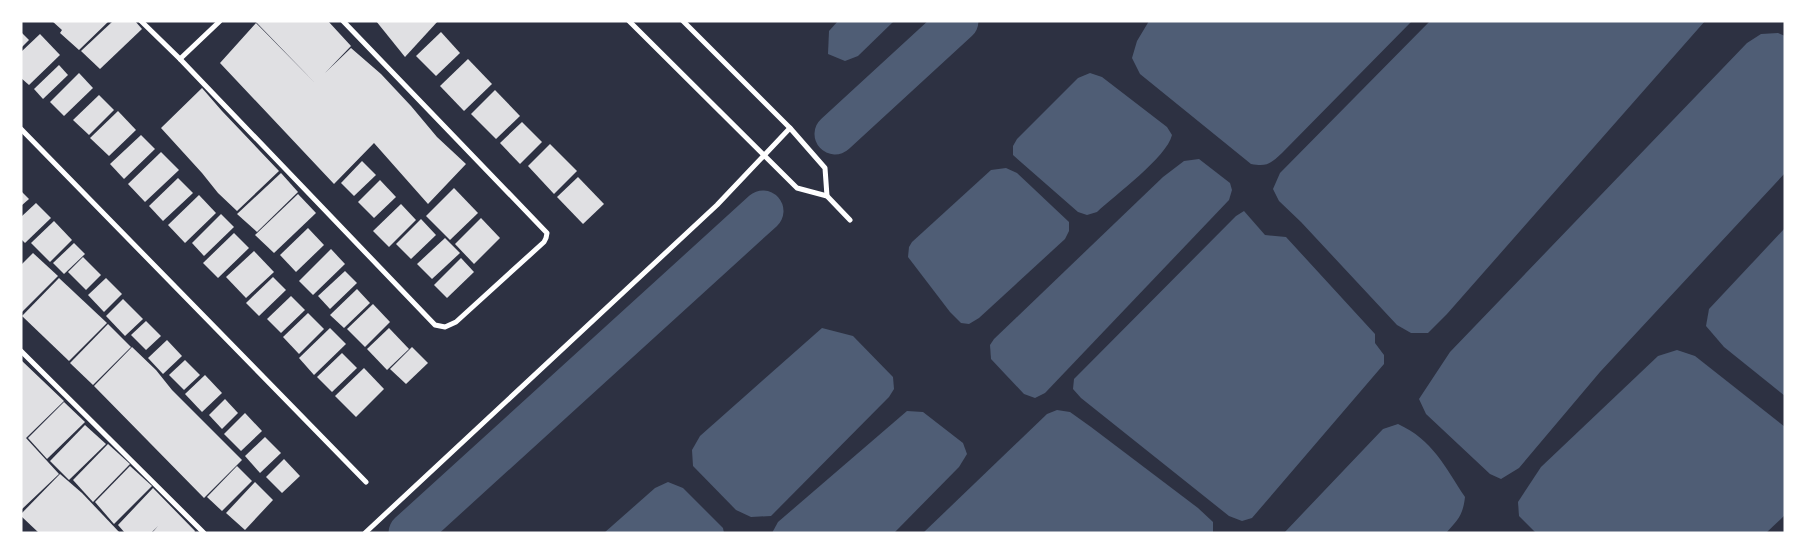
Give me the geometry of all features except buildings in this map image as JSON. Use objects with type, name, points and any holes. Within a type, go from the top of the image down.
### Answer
[{"type":"street","points":[[141,21],[180,59],[435,325],[445,327],[456,322],[544,242],[547,233],[343,21]]},
{"type":"street","points":[[180,59],[220,21]]},
{"type":"street","points":[[630,21],[797,188],[827,196],[850,220]]},
{"type":"street","points":[[683,21],[790,128],[825,168],[827,196]]},
{"type":"street","points":[[365,533],[716,205],[790,128]]},
{"type":"street","points":[[21,129],[366,482]]},
{"type":"street","points":[[21,351],[204,533]]},
{"type":"water","points":[[838,21],[894,21],[858,56],[845,61],[828,54],[829,31]]},
{"type":"water","points":[[1149,21],[1412,21],[1282,153],[1271,162],[1261,165],[1251,164],[1140,74],[1132,58],[1137,41]]},
{"type":"water","points":[[1430,21],[1705,21],[1447,314],[1428,333],[1411,333],[1397,325],[1279,201],[1273,189],[1280,173]]},
{"type":"water","points":[[1778,33],[1785,36],[1785,173],[1600,372],[1519,468],[1501,479],[1490,474],[1426,414],[1419,399],[1450,352],[1747,43],[1761,34]]},
{"type":"water","points":[[1090,73],[1102,77],[1167,127],[1172,135],[1161,154],[1151,165],[1097,212],[1087,215],[1078,212],[1013,155],[1013,146],[1017,139],[1078,78]]},
{"type":"water","points":[[1199,159],[1230,183],[1232,190],[1229,200],[1045,393],[1035,398],[1024,394],[991,359],[990,345],[994,339],[1163,177],[1184,161]]},
{"type":"water","points":[[1006,168],[1017,173],[1069,222],[1069,231],[1065,239],[979,318],[969,324],[961,323],[950,312],[908,257],[909,247],[912,242],[991,170]]},
{"type":"water","points":[[1244,211],[1265,235],[1286,237],[1375,334],[1375,343],[1384,355],[1384,364],[1252,518],[1242,521],[1229,516],[1081,398],[1073,389],[1074,379],[1236,216]]},
{"type":"water","points":[[1785,228],[1785,396],[1724,347],[1706,326],[1709,309]]},
{"type":"water","points":[[822,328],[853,336],[893,377],[894,389],[889,397],[771,516],[751,517],[736,510],[693,466],[692,450],[700,436]]},
{"type":"water","points":[[1677,350],[1695,356],[1785,427],[1785,515],[1766,533],[1536,533],[1519,516],[1518,502],[1541,467],[1658,356]]},
{"type":"water","points":[[1057,410],[1070,412],[1198,508],[1213,522],[1213,533],[923,533],[1047,414]]},
{"type":"water","points":[[907,411],[923,412],[963,443],[967,454],[959,467],[894,533],[772,533],[778,522]]},
{"type":"water","points":[[1398,424],[1410,430],[1429,446],[1465,497],[1459,517],[1446,533],[1284,533],[1383,429]]},
{"type":"water","points":[[668,482],[683,488],[723,528],[724,533],[604,533],[655,488]]},
{"type":"waterway","points":[[835,134],[958,21]]},
{"type":"waterway","points":[[409,533],[763,211]]}]
